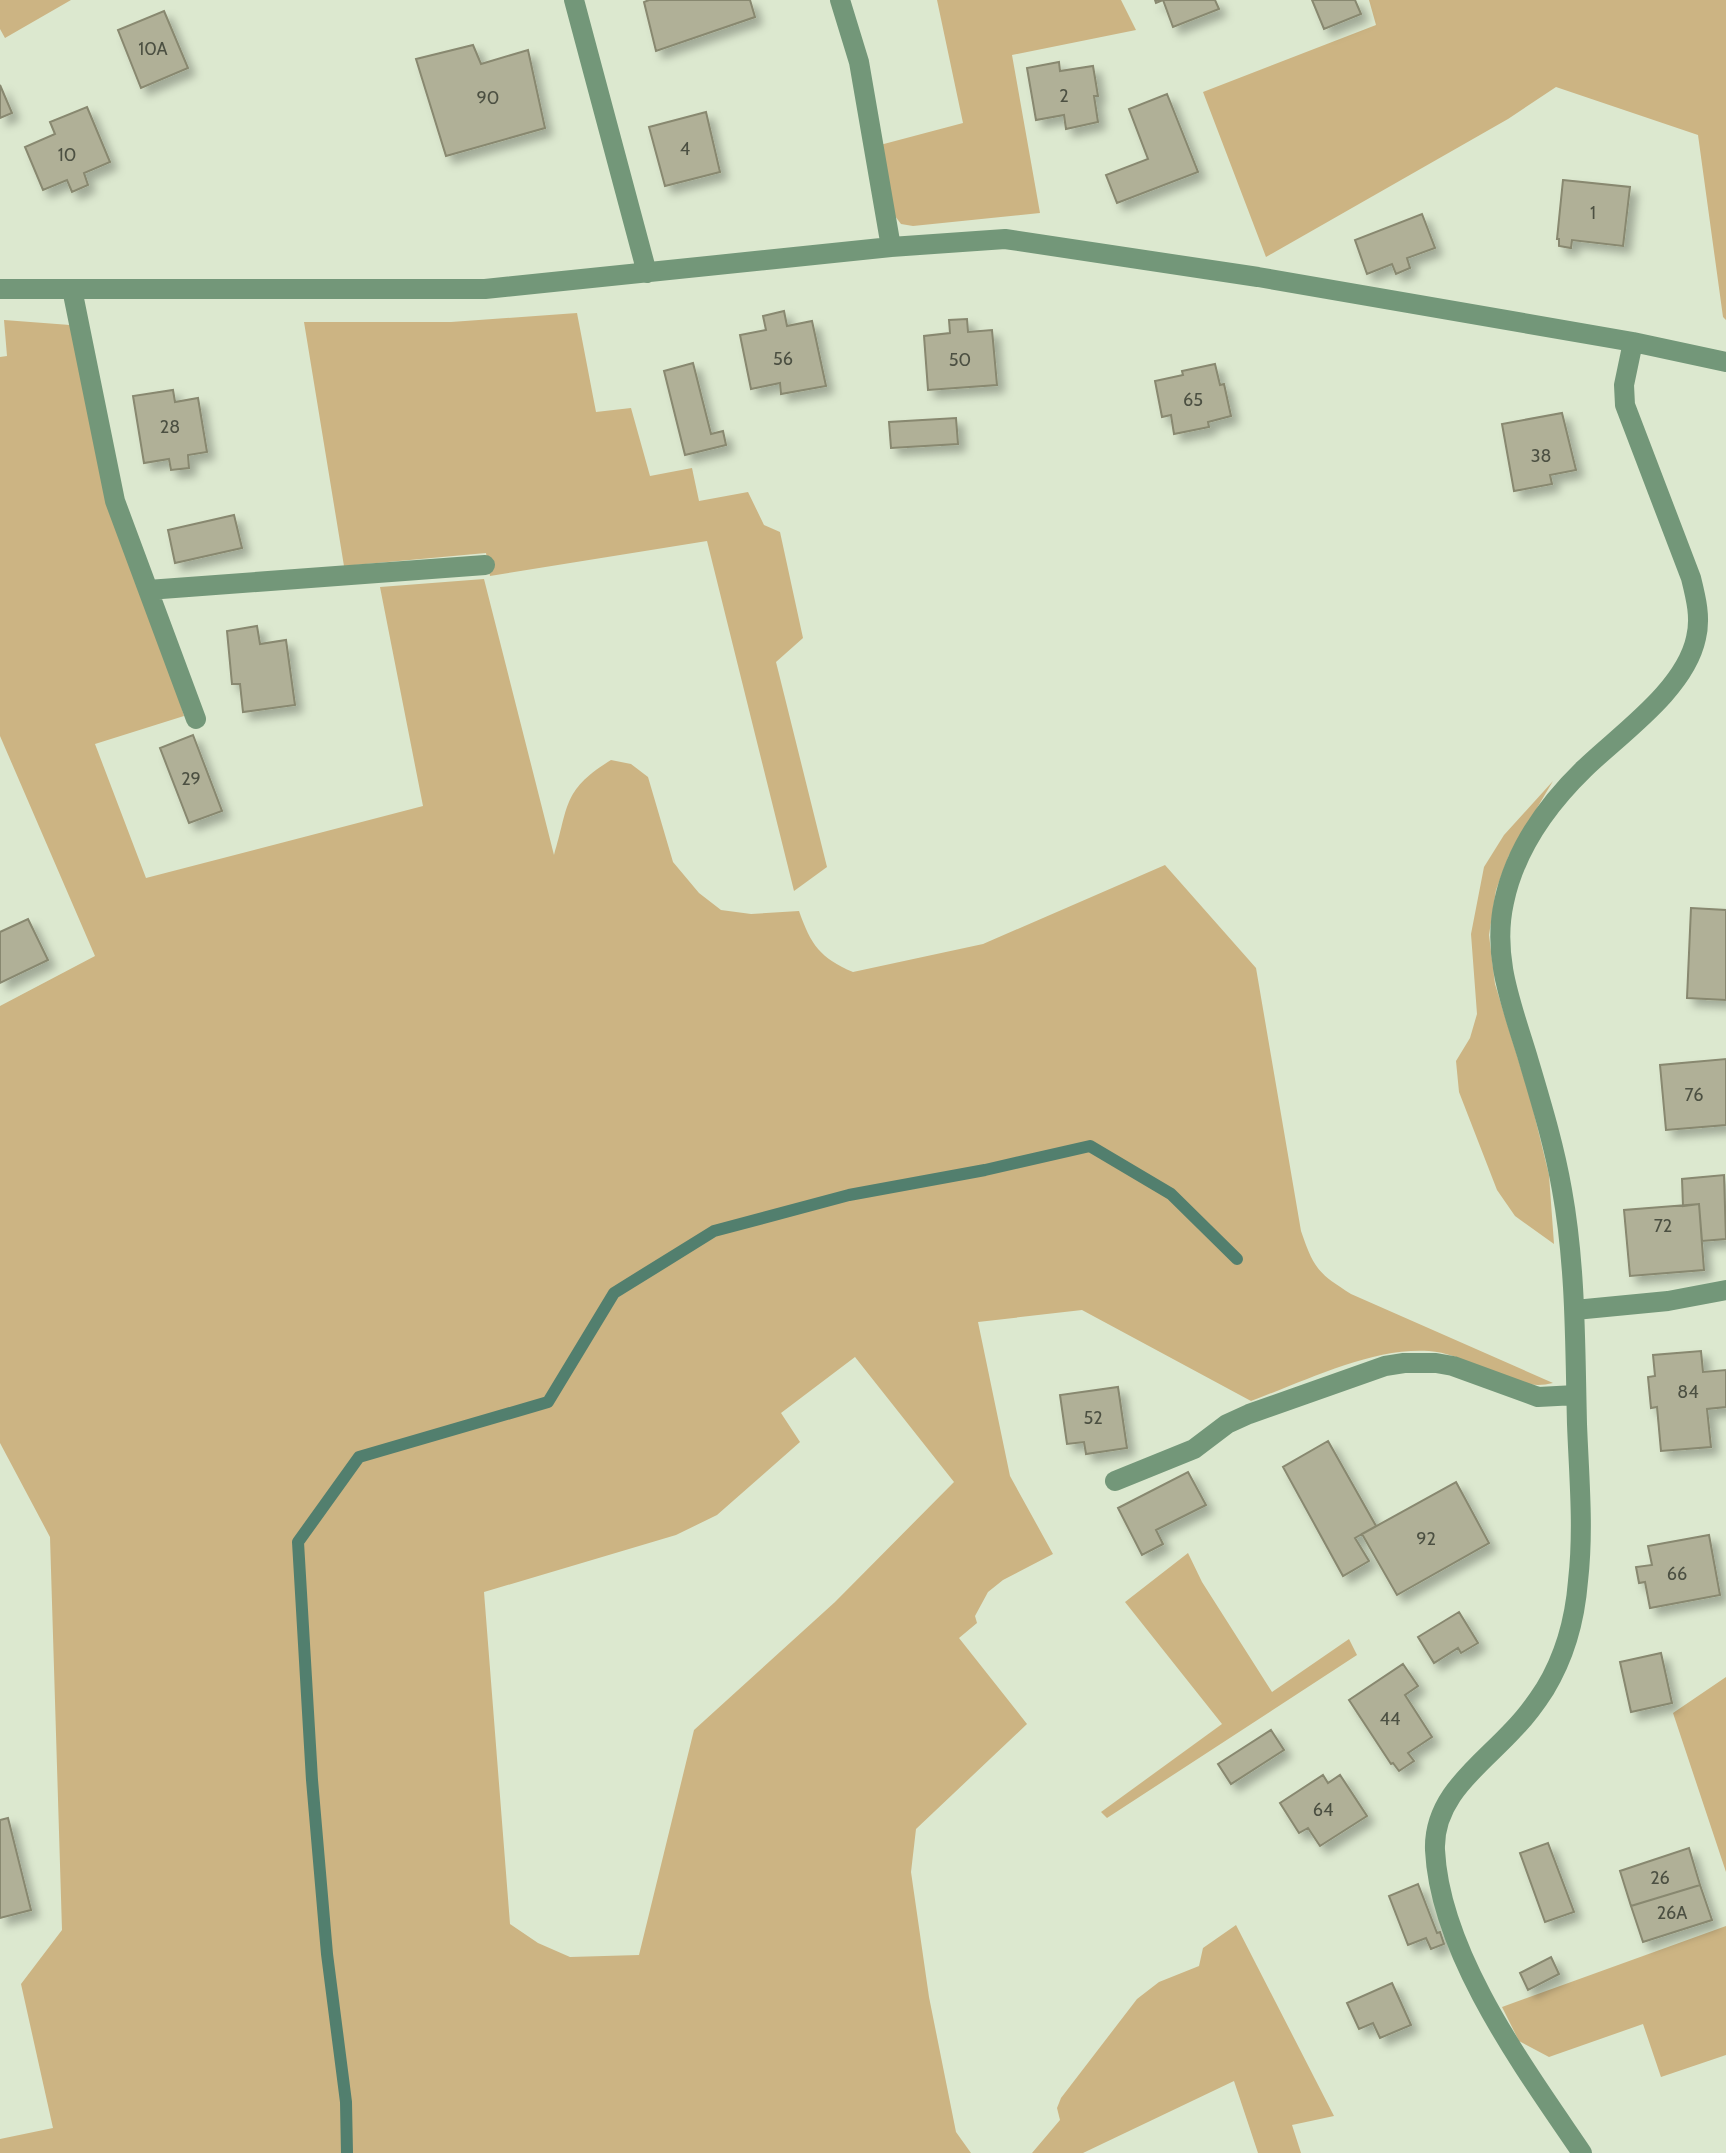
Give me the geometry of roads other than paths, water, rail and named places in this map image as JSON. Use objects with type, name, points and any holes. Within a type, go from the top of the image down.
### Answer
[{"type":"street","points":[[574,0],[647,273]]},
{"type":"street","points":[[840,0],[859,62],[891,247]]},
{"type":"street","points":[[0,289],[485,289],[891,247],[1005,239],[1258,277],[1633,342],[1726,362]]},
{"type":"street","points":[[72,289],[115,501],[196,719]]},
{"type":"street","points":[[1582,2153],[1516,2055],[1474,1976],[1448,1917],[1435,1853],[1435,1836],[1448,1800],[1514,1729],[1545,1688],[1564,1650],[1576,1602],[1581,1535],[1575,1310],[1563,1192],[1546,1119],[1501,968],[1500,926],[1509,882],[1527,841],[1549,807],[1585,767],[1671,685],[1691,653],[1696,638],[1697,602],[1691,578],[1625,405],[1624,385],[1633,342]]},
{"type":"street","points":[[148,590],[485,565]]},
{"type":"street","points":[[1575,1310],[1668,1301],[1726,1290]]},
{"type":"street","points":[[1115,1481],[1194,1449],[1227,1424],[1249,1414],[1363,1372],[1394,1364],[1436,1363],[1453,1366],[1538,1397],[1576,1395]]},
{"type":"waterway","points":[[347,2153],[346,2102],[327,1954],[312,1780],[298,1542],[359,1457],[548,1402],[614,1293],[714,1231],[849,1195],[985,1170],[1090,1146],[1171,1194],[1237,1259]]}]
